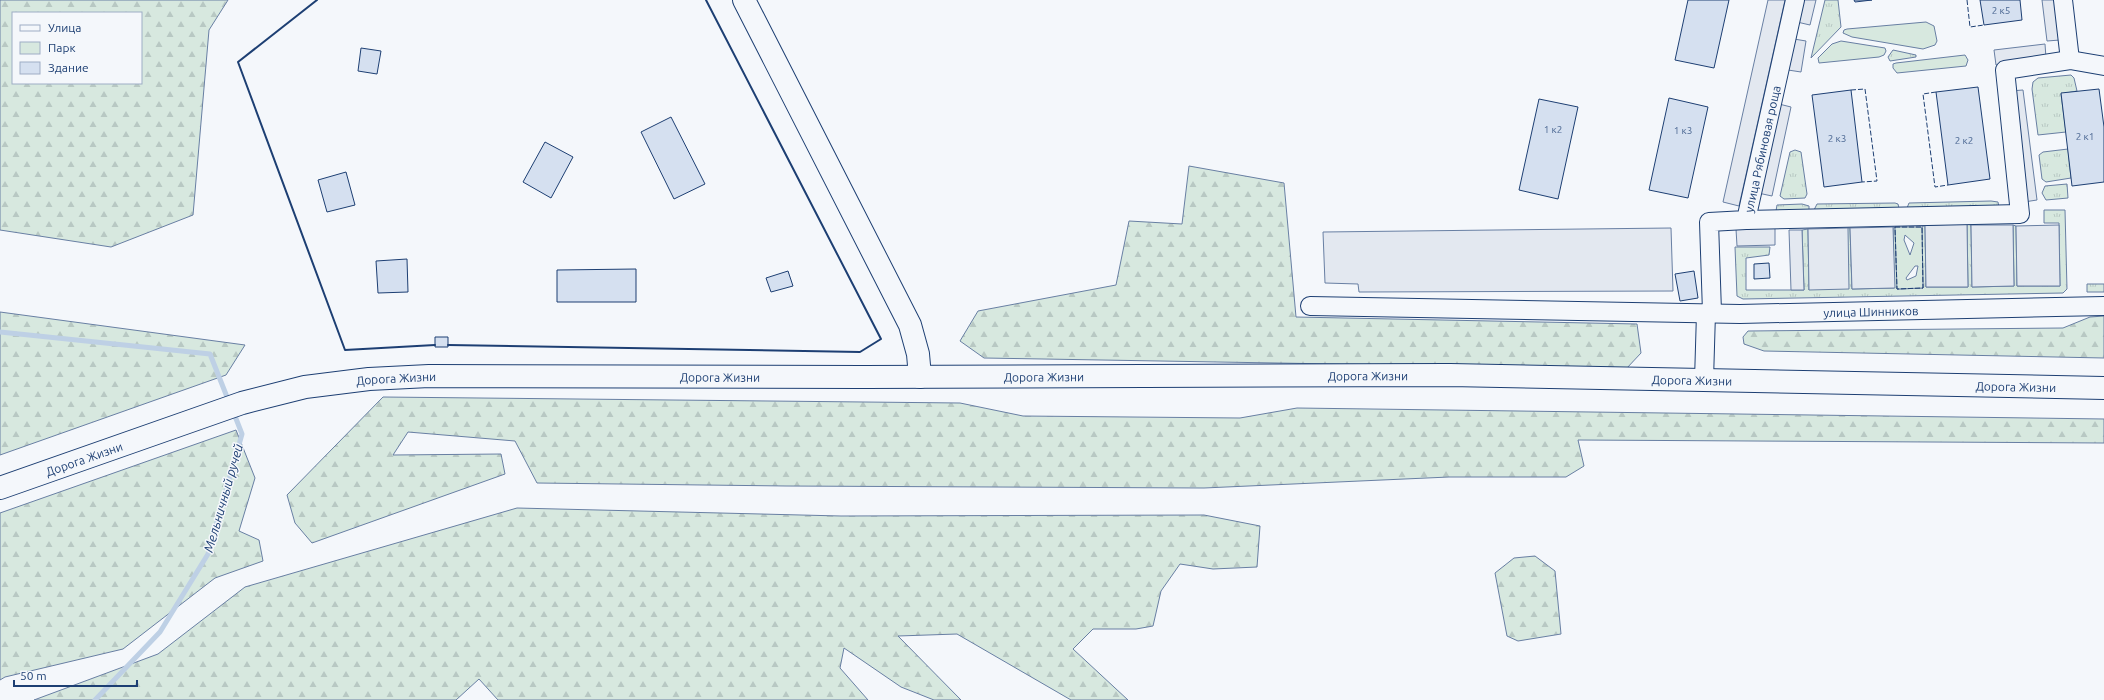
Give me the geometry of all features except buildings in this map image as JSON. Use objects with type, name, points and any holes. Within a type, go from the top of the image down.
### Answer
[{"type":"main road","points":[[744,0],[910,325],[918,354],[920,377]]},
{"type":"main road","name":"Дорога Жизни","points":[[0,488],[242,402],[305,387],[369,379],[429,376],[920,377],[1450,375],[2104,388]]},
{"type":"street","name":"улица Рябиновая роща","points":[[1709,313],[1709,222],[1746,220],[1795,0]]},
{"type":"street","points":[[2063,0],[2070,60]]},
{"type":"street","points":[[1746,220],[2020,214],[2005,70],[2070,60],[2104,66]]},
{"type":"street","name":"улица Шинников","points":[[1310,306],[1740,314],[2104,306]]},
{"type":"street","points":[[1704,380],[1709,313]]},
{"type":"green space","points":[[0,0],[228,0],[209,30],[193,215],[111,247],[0,230]]},
{"type":"green space","points":[[1825,0],[1838,0],[1841,27],[1811,58]]},
{"type":"green space","points":[[1926,22],[1934,26],[1937,41],[1935,45],[1923,49],[1852,37],[1843,33],[1844,30],[1847,29]]},
{"type":"green space","points":[[1841,41],[1885,48],[1886,51],[1884,55],[1879,57],[1819,63],[1818,58],[1832,44]]},
{"type":"green space","points":[[1893,50],[1916,55],[1916,57],[1890,61],[1888,57]]},
{"type":"green space","points":[[1965,55],[1968,60],[1966,66],[1897,73],[1893,68],[1893,64],[1896,63]]},
{"type":"green space","points":[[2071,75],[2074,78],[2077,91],[2061,94],[2066,132],[2038,135],[2032,89],[2033,82],[2038,78]]},
{"type":"green space","points":[[2068,149],[2071,178],[2046,182],[2042,179],[2039,155],[2043,152]]},
{"type":"green space","points":[[1795,150],[1801,152],[1807,194],[1805,198],[1784,199],[1780,196],[1790,152]]},
{"type":"green space","points":[[1189,166],[1284,183],[1296,317],[1637,324],[1641,353],[1626,369],[984,358],[960,341],[978,311],[1116,285],[1129,221],[1182,224]]},
{"type":"green space","points":[[2067,184],[2068,198],[2046,200],[2042,193],[2045,186]]},
{"type":"green space","points":[[1998,202],[1999,207],[1907,208],[1909,203]]},
{"type":"green space","points":[[1802,204],[1809,206],[1809,211],[1776,211],[1777,205]]},
{"type":"green space","points":[[1817,204],[1898,204],[1899,208],[1814,210]]},
{"type":"green space","points":[[2044,210],[2065,210],[2067,289],[2063,293],[1743,299],[1737,296],[1735,247],[1770,247],[1769,255],[1746,258],[1746,290],[1804,290],[1802,230],[1808,229],[1809,290],[1848,228],[1850,228],[1852,289],[1894,288],[1893,227],[1895,227],[1897,289],[1923,288],[1922,227],[1925,225],[1926,287],[1968,287],[1967,224],[1971,225],[1972,287],[2014,286],[2013,225],[2016,226],[2017,286],[2060,286],[2059,223],[2044,223]]},
{"type":"green space","points":[[1895,227],[1922,227],[1923,288],[1897,289]],"holes":[[[1905,235],[1914,243],[1910,255],[1904,240]],[[1915,266],[1918,266],[1916,276],[1907,280],[1906,278]]]},
{"type":"green space","points":[[2087,284],[2104,284],[2104,292],[2087,292]]},
{"type":"green space","points":[[0,312],[245,345],[226,375],[0,455]]},
{"type":"green space","points":[[2104,316],[2104,358],[1764,351],[1744,344],[1743,337],[1748,331],[2063,328],[2090,317]]},
{"type":"green space","points":[[383,397],[960,403],[1023,416],[1240,418],[1297,408],[2104,419],[2104,443],[1578,440],[1584,466],[1566,477],[1449,477],[1204,488],[786,486],[537,483],[515,441],[408,432],[393,455],[501,454],[505,474],[312,543],[295,523],[287,495]]},
{"type":"green space","points":[[236,430],[255,478],[239,531],[259,540],[263,561],[215,578],[123,649],[5,677],[0,680],[0,513]]},
{"type":"green space","points":[[517,508],[841,516],[1204,515],[1260,526],[1257,567],[1213,569],[1180,564],[1161,591],[1153,626],[1136,629],[1093,629],[1073,649],[1128,700],[1071,700],[957,634],[898,636],[961,700],[934,700],[901,687],[844,648],[840,668],[868,700],[498,700],[479,679],[456,700],[34,700],[158,654],[245,587]]},
{"type":"green space","points":[[1535,556],[1555,571],[1561,634],[1518,641],[1507,636],[1495,573],[1514,558]]},
{"type":"shaded area","points":[[1768,0],[1785,0],[1739,206],[1723,202]]},
{"type":"shaded area","points":[[1802,0],[1816,0],[1810,25],[1797,22]]},
{"type":"shaded area","points":[[2042,0],[2055,0],[2060,40],[2047,41]]},
{"type":"shaded area","points":[[1794,39],[1806,41],[1801,72],[1788,70]]},
{"type":"shaded area","points":[[2045,44],[2046,58],[1996,65],[1994,50]]},
{"type":"shaded area","points":[[2023,90],[2037,200],[2024,202],[2010,91]]},
{"type":"shaded area","points":[[1779,104],[1791,107],[1772,196],[1758,193]]},
{"type":"shaded area","points":[[1967,224],[1968,287],[1926,287],[1925,225]]},
{"type":"shaded area","points":[[1971,225],[2013,225],[2014,286],[1972,287]]},
{"type":"shaded area","points":[[2059,225],[2060,286],[2017,286],[2016,226]]},
{"type":"shaded area","points":[[1893,227],[1895,288],[1852,289],[1850,228]]},
{"type":"shaded area","points":[[1671,228],[1673,291],[1359,292],[1358,284],[1325,283],[1323,232]]},
{"type":"shaded area","points":[[1775,228],[1775,245],[1737,246],[1736,229]]},
{"type":"shaded area","points":[[1848,228],[1849,289],[1809,290],[1808,229]]},
{"type":"shaded area","points":[[1789,230],[1802,230],[1804,290],[1791,290]]},
{"type":"waterway","name":"Мельничный ручей","points":[[0,332],[210,354],[229,402]]},
{"type":"waterway","name":"Мельничный ручей","points":[[95,700],[160,632],[208,554],[242,434],[233,411]]},
{"type":"fence","points":[[1967,0],[1970,27],[1984,25]]},
{"type":"fence","points":[[1851,90],[1865,89],[1877,181],[1862,182]]},
{"type":"fence","points":[[1936,92],[1923,94],[1935,187],[1948,185]]},
{"type":"fence","points":[[1895,227],[1922,227],[1923,288],[1897,289],[1895,227]]},
{"type":"wall","points":[[317,0],[238,62],[345,350],[435,345]]},
{"type":"wall","points":[[448,345],[860,352],[881,339],[706,0]]}]
